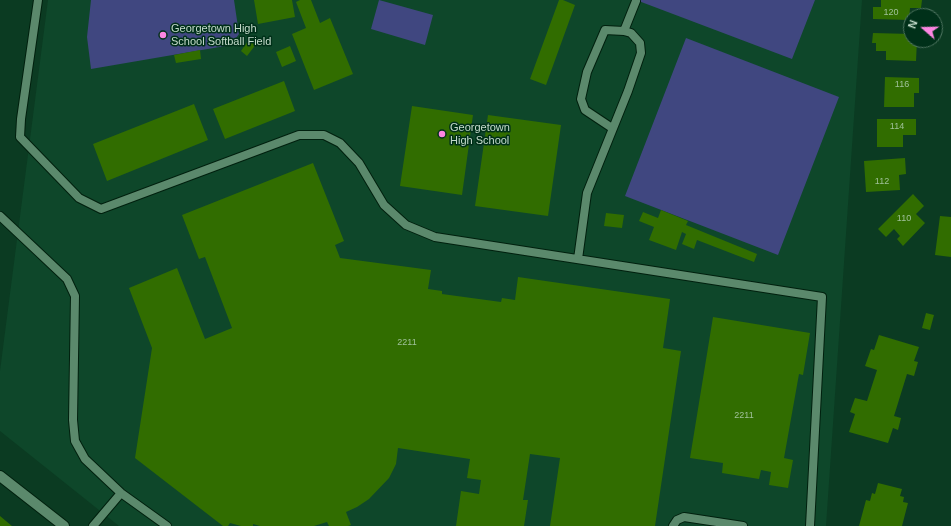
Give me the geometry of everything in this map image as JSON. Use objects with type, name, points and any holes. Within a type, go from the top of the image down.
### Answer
[{"type":"main road","points":[[0,476],[64,526]]},
{"type":"lane","points":[[38,0],[21,119],[20,137],[79,198],[101,209],[299,136],[324,135],[340,143],[359,162],[384,205],[406,225],[435,236],[822,297],[810,526]]},
{"type":"lane","points":[[624,31],[636,1]]},
{"type":"lane","points":[[578,259],[587,193],[641,53],[640,43],[632,33],[605,30],[587,72],[581,99],[584,110],[612,128]]},
{"type":"lane","points":[[0,216],[67,279],[75,296],[73,420],[75,441],[85,460],[121,493],[167,526]]},
{"type":"lane","points":[[94,526],[121,493]]},
{"type":"lane","points":[[673,526],[677,520],[684,517],[743,526]]},
{"type":"shaded area","name":"Georgetown High School","points":[[48,0],[862,0],[826,526],[119,526],[0,431],[0,371]]},
{"type":"shaded area","name":"Georgetown High School Softball Field","points":[[91,0],[234,0],[239,34],[231,45],[91,69],[87,37]]},
{"type":"shaded area","points":[[379,0],[433,15],[425,45],[371,29]]},
{"type":"shaded area","points":[[636,0],[815,0],[792,59]]},
{"type":"shaded area","points":[[686,38],[839,97],[778,255],[625,196]]},
{"type":"building","points":[[254,0],[292,0],[295,17],[258,24]]},
{"type":"building","points":[[300,0],[311,0],[320,23],[330,18],[353,74],[314,90],[292,34],[306,28],[296,2]]},
{"type":"building","points":[[559,0],[575,5],[546,85],[530,79]]},
{"type":"building","points":[[881,0],[922,0],[921,8],[903,8],[903,20],[873,19],[873,7],[881,7]]},
{"type":"building","points":[[873,33],[903,34],[903,48],[917,48],[916,61],[886,60],[886,51],[876,51],[876,43],[872,43]]},
{"type":"building","points":[[250,38],[257,43],[247,56],[241,51]]},
{"type":"building","points":[[290,46],[296,61],[282,67],[276,52]]},
{"type":"building","points":[[200,50],[201,59],[176,63],[174,55]]},
{"type":"building","points":[[885,77],[919,78],[919,93],[914,93],[914,107],[884,107]]},
{"type":"building","points":[[284,81],[295,111],[225,139],[213,109]]},
{"type":"building","points":[[194,104],[208,140],[107,181],[93,144]]},
{"type":"building","points":[[412,106],[473,115],[462,195],[400,186]]},
{"type":"building","points":[[488,115],[561,125],[548,216],[475,206]]},
{"type":"building","points":[[877,119],[916,119],[916,135],[903,135],[903,147],[877,147]]},
{"type":"building","points":[[905,158],[906,174],[899,175],[900,190],[866,192],[864,161]]},
{"type":"building","points":[[313,163],[344,241],[335,245],[340,258],[431,270],[428,289],[442,291],[442,294],[501,302],[502,298],[515,300],[518,277],[670,299],[663,348],[681,351],[655,526],[550,526],[560,458],[530,454],[523,500],[528,500],[524,526],[456,526],[461,491],[479,494],[481,480],[467,478],[470,459],[398,448],[396,464],[389,478],[369,499],[346,512],[351,525],[329,526],[327,522],[314,526],[260,526],[253,524],[253,526],[241,526],[230,523],[228,526],[223,526],[135,458],[152,348],[129,288],[177,268],[205,339],[232,328],[205,257],[199,259],[182,215]]},
{"type":"building","points":[[913,194],[924,206],[916,214],[925,223],[903,246],[897,239],[900,236],[894,229],[886,237],[878,229]]},
{"type":"building","points":[[661,210],[688,221],[686,225],[757,254],[754,262],[697,240],[694,249],[682,244],[686,234],[682,232],[676,250],[649,240],[654,227],[639,221],[643,212],[658,218]]},
{"type":"building","points":[[606,213],[624,215],[622,228],[604,226]]},
{"type":"building","points":[[940,216],[951,217],[951,257],[935,255]]},
{"type":"building","points":[[926,313],[934,315],[930,330],[922,328]]},
{"type":"building","points":[[713,317],[810,333],[803,375],[799,374],[784,458],[793,460],[788,488],[769,485],[771,472],[761,470],[759,479],[722,473],[723,463],[690,458]]},
{"type":"building","points":[[879,335],[919,347],[914,361],[918,362],[914,376],[907,374],[894,416],[901,418],[898,430],[893,428],[888,443],[849,432],[855,414],[850,412],[855,398],[867,401],[877,370],[865,366],[871,349],[874,350]]},
{"type":"building","points":[[878,483],[902,489],[900,496],[904,497],[903,502],[908,503],[902,526],[859,526],[866,500],[870,501],[872,493],[875,494]]},
{"type":"building","points":[[0,516],[12,526],[0,526]]},
{"type":"place","name":"Georgetown High School Softball Field","points":[[163,35]]},
{"type":"place","name":"Georgetown High School","points":[[442,134]]}]
